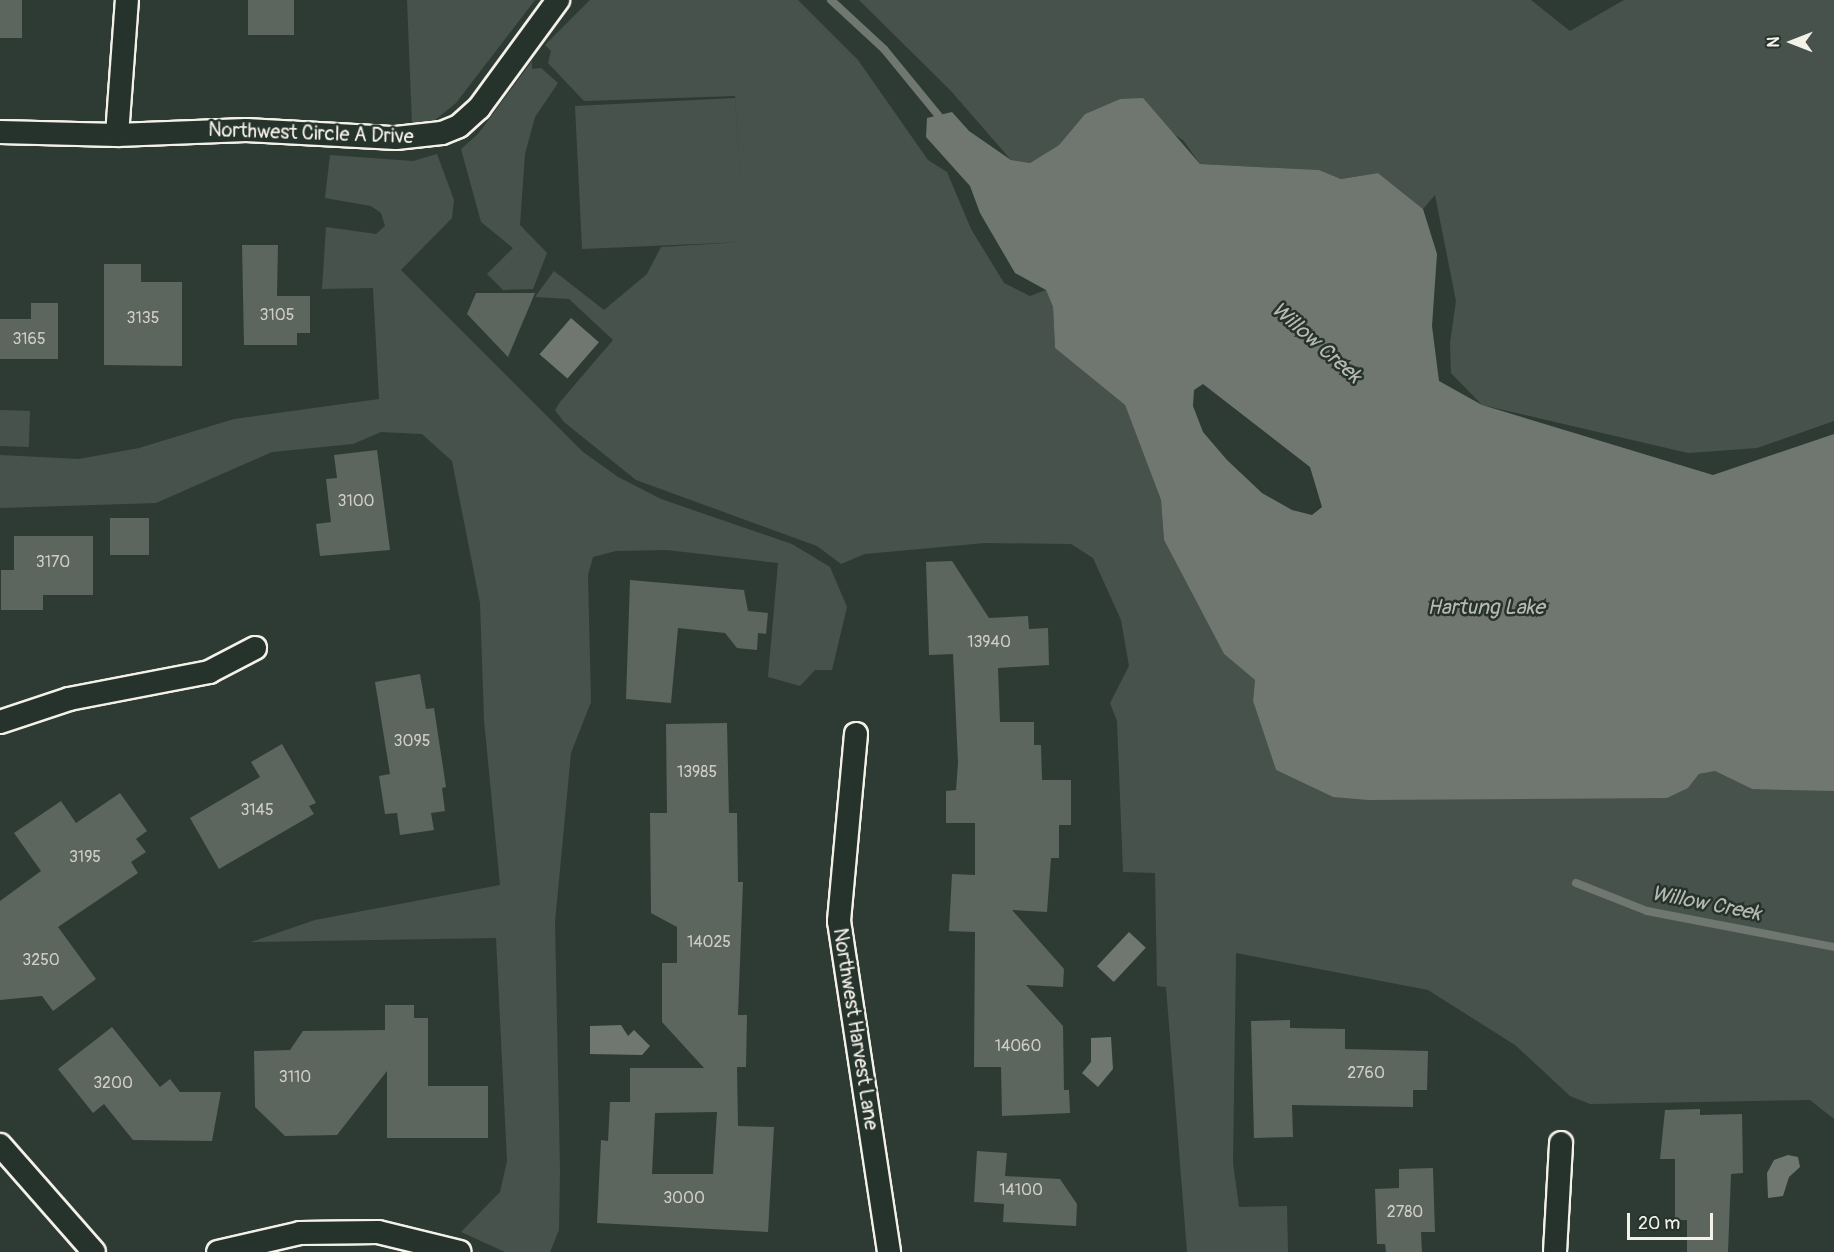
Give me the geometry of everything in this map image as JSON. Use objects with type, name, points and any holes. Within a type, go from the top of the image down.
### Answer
[{"type":"street","points":[[117,135],[127,0]]},
{"type":"street","name":"Northwest Circle A Drive","points":[[0,132],[117,135],[195,129],[396,138],[442,134],[459,126],[478,108],[558,0]]},
{"type":"street","points":[[0,722],[69,699],[208,672],[255,648]]},
{"type":"street","name":"Northwest Harvest Lane","points":[[856,734],[839,921],[889,1252]]},
{"type":"street","points":[[1555,1252],[1561,1143]]},
{"type":"street","points":[[0,1145],[94,1252]]},
{"type":"street","points":[[218,1252],[300,1233],[367,1232],[460,1252]]},
{"type":"shaded area","points":[[407,0],[535,0],[456,103],[435,120],[412,124]]},
{"type":"shaded area","points":[[590,0],[798,0],[858,60],[928,160],[947,172],[971,229],[1004,283],[1030,296],[1046,290],[1053,307],[1055,348],[1125,405],[1161,500],[1164,540],[1224,654],[1255,680],[1253,701],[1276,770],[1333,797],[1688,788],[1699,774],[1715,771],[1752,789],[1834,789],[1834,1119],[1810,1100],[1590,1104],[1570,1096],[1515,1045],[1428,990],[1236,953],[1233,1163],[1239,1207],[1287,1206],[1288,1252],[1187,1252],[1166,987],[1157,986],[1155,873],[1123,872],[1117,721],[1110,703],[1129,666],[1121,620],[1093,558],[1071,544],[985,543],[865,554],[841,564],[817,546],[636,480],[564,422],[555,410],[613,340],[569,299],[535,297],[554,271],[604,310],[647,274],[661,247],[743,242],[582,249],[575,106],[735,98],[742,208],[735,96],[584,101],[548,63],[551,51],[545,45]]},
{"type":"shaded area","points":[[859,0],[1531,0],[1570,31],[1624,0],[1834,0],[1834,421],[1757,448],[1688,453],[1482,405],[1451,373],[1450,343],[1456,301],[1435,195],[1423,209],[1378,173],[1341,179],[1319,170],[1200,164],[1183,140],[1120,99],[1085,114],[1059,145],[1030,163],[1011,160],[951,91]]},
{"type":"shaded area","points":[[532,61],[532,69],[541,68],[558,83],[535,117],[525,154],[520,225],[547,253],[533,289],[503,290],[487,274],[513,248],[481,222],[461,149],[478,134]]},
{"type":"shaded area","points":[[437,154],[454,200],[452,218],[401,270],[583,452],[618,477],[661,499],[792,544],[830,567],[847,607],[832,670],[815,670],[800,686],[768,677],[778,563],[667,550],[616,551],[593,557],[588,575],[591,702],[571,753],[555,922],[560,1170],[559,1230],[550,1252],[505,1252],[461,1232],[500,1192],[507,1161],[496,938],[251,942],[315,920],[500,885],[484,720],[480,603],[452,461],[422,434],[381,432],[353,444],[272,452],[156,503],[0,508],[0,455],[79,459],[139,448],[234,419],[379,399],[373,288],[322,289],[326,227],[376,234],[385,226],[381,213],[371,206],[325,198],[330,155],[413,161]]},
{"type":"shaded area","points":[[0,410],[30,411],[29,447],[0,446]]},
{"type":"water","name":"Hartung Lake","points":[[1143,98],[1200,164],[1319,170],[1341,179],[1378,173],[1423,209],[1437,254],[1432,326],[1439,381],[1482,405],[1713,475],[1834,434],[1834,791],[1752,789],[1715,771],[1699,774],[1688,788],[1667,798],[1369,800],[1333,797],[1276,770],[1253,701],[1255,680],[1224,654],[1164,540],[1161,500],[1125,405],[1055,348],[1053,307],[1046,290],[1015,273],[980,213],[970,186],[926,137],[927,118],[952,112],[969,131],[1011,160],[1030,163],[1059,145],[1085,114],[1120,99]],"holes":[[[1203,384],[1310,467],[1322,507],[1312,515],[1292,510],[1262,493],[1227,460],[1203,432],[1193,406],[1194,390]]]},
{"type":"water","points":[[571,318],[599,342],[567,379],[540,354]]},
{"type":"water","points":[[1129,932],[1146,948],[1114,982],[1097,966]]},
{"type":"water","points":[[621,1025],[628,1036],[634,1030],[650,1046],[642,1055],[590,1054],[590,1026]]},
{"type":"water","points":[[1111,1037],[1113,1069],[1098,1087],[1082,1073],[1091,1062],[1091,1038]]},
{"type":"water","points":[[1788,1155],[1798,1157],[1800,1167],[1789,1177],[1783,1196],[1768,1198],[1767,1173],[1774,1160]]},
{"type":"building","points":[[0,0],[22,0],[22,38],[0,38]]},
{"type":"building","points":[[248,0],[294,0],[294,35],[248,35]]},
{"type":"building","points":[[242,245],[278,245],[277,296],[310,296],[310,333],[297,333],[297,345],[244,345]]},
{"type":"building","points":[[104,264],[141,264],[141,282],[182,282],[182,366],[104,365]]},
{"type":"building","points":[[476,293],[535,293],[508,357],[467,314]]},
{"type":"building","points":[[31,303],[58,303],[58,359],[0,359],[0,319],[31,319]]},
{"type":"building","points":[[377,450],[390,550],[320,556],[316,524],[331,522],[326,479],[337,478],[334,455]]},
{"type":"building","points":[[110,518],[149,518],[149,555],[110,555]]},
{"type":"building","points":[[14,536],[93,536],[93,595],[43,595],[43,610],[1,610],[1,570],[14,570]]},
{"type":"building","points":[[952,561],[989,618],[1028,616],[1029,629],[1048,628],[1049,665],[998,668],[1000,722],[1034,722],[1034,745],[1041,745],[1042,780],[1071,780],[1071,825],[1059,825],[1059,858],[1051,858],[1047,912],[1012,910],[1064,969],[1063,987],[1026,985],[1063,1026],[1064,1090],[1069,1090],[1070,1113],[1002,1116],[1001,1067],[974,1067],[975,932],[949,931],[952,874],[975,875],[975,823],[946,823],[946,791],[956,790],[958,763],[953,654],[929,655],[926,562]]},
{"type":"building","points":[[630,580],[744,590],[748,611],[768,613],[766,634],[758,633],[757,650],[737,648],[725,633],[678,628],[671,703],[626,699]]},
{"type":"building","points":[[420,674],[426,709],[434,708],[446,787],[442,788],[445,811],[431,813],[434,830],[400,835],[397,813],[385,814],[379,776],[390,774],[375,682]]},
{"type":"building","points":[[727,723],[729,813],[737,813],[738,882],[743,882],[738,1015],[747,1015],[746,1067],[737,1067],[738,1126],[774,1127],[768,1232],[597,1223],[601,1140],[608,1141],[610,1102],[630,1102],[630,1068],[704,1068],[662,1022],[662,963],[677,963],[677,927],[651,913],[650,813],[667,813],[666,724]],"holes":[[[717,1112],[713,1174],[652,1174],[655,1113]]]},
{"type":"building","points":[[282,744],[316,803],[309,806],[314,814],[219,869],[190,818],[260,777],[251,762]]},
{"type":"building","points":[[120,793],[147,831],[136,839],[146,852],[131,862],[138,873],[58,927],[96,979],[53,1011],[42,996],[0,1000],[0,901],[41,871],[14,833],[61,801],[76,823]]},
{"type":"building","points":[[385,1005],[414,1005],[414,1018],[428,1018],[428,1086],[488,1086],[488,1138],[387,1138],[387,1071],[337,1135],[285,1136],[255,1107],[254,1051],[290,1050],[303,1031],[385,1030]]},
{"type":"building","points":[[1290,1020],[1290,1028],[1345,1029],[1345,1049],[1428,1051],[1427,1090],[1413,1090],[1413,1107],[1292,1105],[1293,1137],[1254,1138],[1251,1021]]},
{"type":"building","points":[[112,1027],[160,1087],[170,1079],[180,1092],[221,1092],[212,1141],[133,1140],[104,1104],[93,1113],[58,1069]]},
{"type":"building","points":[[1700,1109],[1700,1115],[1742,1114],[1743,1173],[1731,1174],[1728,1252],[1687,1252],[1687,1220],[1675,1220],[1675,1159],[1660,1159],[1665,1110]]},
{"type":"building","points":[[977,1151],[1007,1153],[1005,1176],[1060,1179],[1077,1204],[1076,1226],[1003,1222],[1004,1204],[974,1202]]},
{"type":"building","points":[[1433,1168],[1435,1232],[1421,1232],[1422,1252],[1386,1252],[1385,1244],[1377,1244],[1375,1189],[1399,1188],[1399,1169]]},
{"type":"waterway","name":"Willow Creek","points":[[831,0],[884,49],[943,121]]},
{"type":"waterway","name":"Willow Creek","points":[[1576,883],[1647,911],[1834,947]]}]
